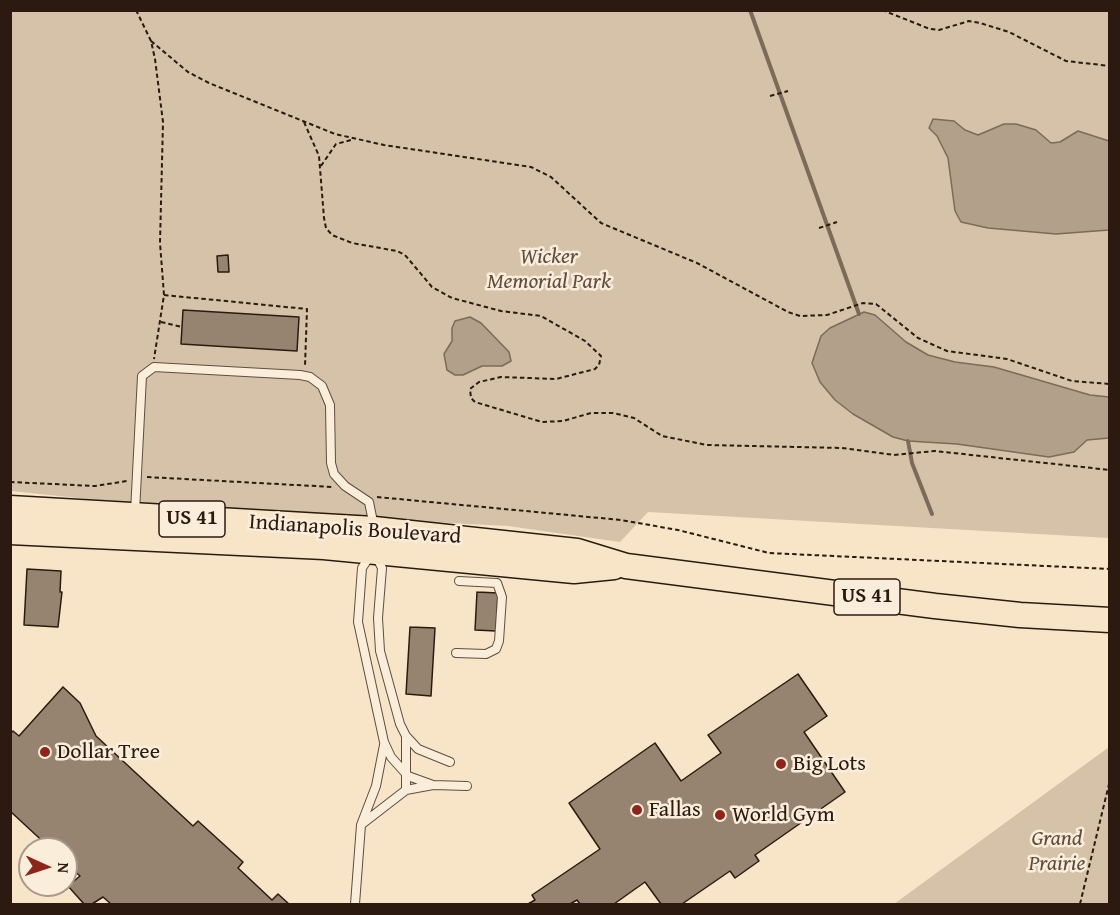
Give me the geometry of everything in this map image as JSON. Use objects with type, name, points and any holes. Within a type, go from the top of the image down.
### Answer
[{"type":"highway","name":"Indianapolis Boulevard","points":[[10,508],[135,515],[373,540]]},
{"type":"highway","name":"Indianapolis Boulevard","points":[[10,532],[373,540],[577,551],[626,567],[956,608],[1110,620]]},
{"type":"lane","points":[[135,515],[142,376],[154,367],[304,376],[316,380],[322,386],[330,405],[331,463],[334,474],[345,486],[369,502],[372,509],[373,540],[382,568],[378,618],[380,651],[400,724],[406,736],[425,753],[450,762]]},
{"type":"lane","points":[[373,540],[362,568],[358,622],[384,742],[395,763],[408,776],[433,785]]},
{"type":"lane","points":[[456,652],[486,654],[496,650],[500,640],[502,597],[496,583],[459,581]]},
{"type":"lane","points":[[406,736],[408,776],[406,790]]},
{"type":"lane","points":[[355,904],[361,825],[376,786],[384,742]]},
{"type":"lane","points":[[361,825],[406,790],[433,785],[467,786]]},
{"type":"path","points":[[136,10],[151,41],[160,86],[163,122],[160,243],[164,295],[161,322],[153,347],[154,367]]},
{"type":"path","points":[[882,10],[930,29],[939,30],[969,21],[980,23],[1009,32],[1066,61],[1110,66]]},
{"type":"path","points":[[151,41],[188,72],[304,122],[353,140],[531,167],[551,177],[601,224],[697,263],[774,306],[800,316],[812,316],[863,303],[883,307],[918,338],[947,351],[1007,359],[1072,381],[1110,384]]},
{"type":"path","points":[[770,96],[788,91]]},
{"type":"path","points":[[304,122],[316,146],[324,218],[326,228],[332,235],[352,243],[397,251],[405,255],[432,287],[452,298],[501,311],[541,316],[585,341],[601,356],[599,365],[595,369],[556,379],[501,377],[479,382],[470,389],[471,399],[475,402],[542,422],[563,421],[591,413],[613,413],[633,418],[662,436],[707,445],[842,448],[886,455],[936,452],[1110,470]]},
{"type":"path","points":[[320,168],[336,144],[353,140]]},
{"type":"path","points":[[819,228],[837,222]]},
{"type":"path","points":[[164,295],[308,309],[304,376]]},
{"type":"path","points":[[161,322],[182,327]]},
{"type":"path","points":[[10,482],[95,486],[158,476],[320,486],[358,494],[621,520],[678,530],[768,553],[1110,569]]},
{"type":"path","points":[[1080,904],[1110,780]]},
{"type":"green space","name":"Wicker Memorial Park","points":[[11,11],[1109,11],[1109,538],[648,512],[620,542],[508,526],[202,511],[11,491]]},
{"type":"green space","name":"Grand Prairie","points":[[1109,747],[1109,904],[894,904]]},
{"type":"shaded area","points":[[933,119],[954,121],[965,130],[978,135],[1004,124],[1016,124],[1036,130],[1051,143],[1060,142],[1078,131],[1109,141],[1109,230],[1056,234],[988,228],[961,222],[955,211],[948,158],[937,136],[929,128]]},
{"type":"shaded area","points":[[864,312],[875,315],[906,342],[928,355],[955,362],[994,367],[1090,395],[1109,397],[1109,438],[1087,440],[1074,452],[1049,457],[957,444],[908,441],[893,437],[853,414],[835,400],[820,382],[812,363],[821,336],[830,328]]},
{"type":"shaded area","points":[[470,317],[481,323],[509,352],[511,361],[502,366],[482,366],[463,375],[455,375],[447,370],[444,354],[452,341],[452,328],[455,321]]},
{"type":"building","points":[[228,255],[229,272],[218,272],[217,256]]},
{"type":"building","points":[[183,310],[299,317],[297,351],[181,344]]},
{"type":"building","points":[[27,569],[61,571],[60,592],[62,592],[58,627],[24,625]]},
{"type":"building","points":[[477,592],[498,593],[496,631],[475,630]]},
{"type":"building","points":[[410,627],[435,628],[431,696],[406,694]]},
{"type":"building","points":[[798,674],[827,716],[804,732],[845,792],[755,855],[759,861],[735,878],[730,871],[682,904],[661,904],[645,882],[614,904],[580,904],[577,900],[570,904],[528,904],[535,900],[532,895],[600,849],[569,803],[655,743],[681,781],[721,753],[708,735]]},
{"type":"building","points":[[63,687],[80,703],[96,736],[193,826],[198,821],[243,862],[238,868],[272,900],[278,894],[289,904],[111,904],[103,897],[92,904],[84,904],[78,897],[78,878],[80,876],[78,874],[78,837],[38,837],[10,811],[10,734],[13,731],[19,736]]},
{"type":"waterway","points":[[750,10],[859,314]]},
{"type":"waterway","points":[[908,441],[912,463],[932,514]]},
{"type":"place","name":"Dollar Tree","points":[[45,752]]},
{"type":"place","name":"Big Lots","points":[[781,764]]},
{"type":"place","name":"Fallas","points":[[637,810]]},
{"type":"place","name":"World Gym","points":[[720,815]]}]
